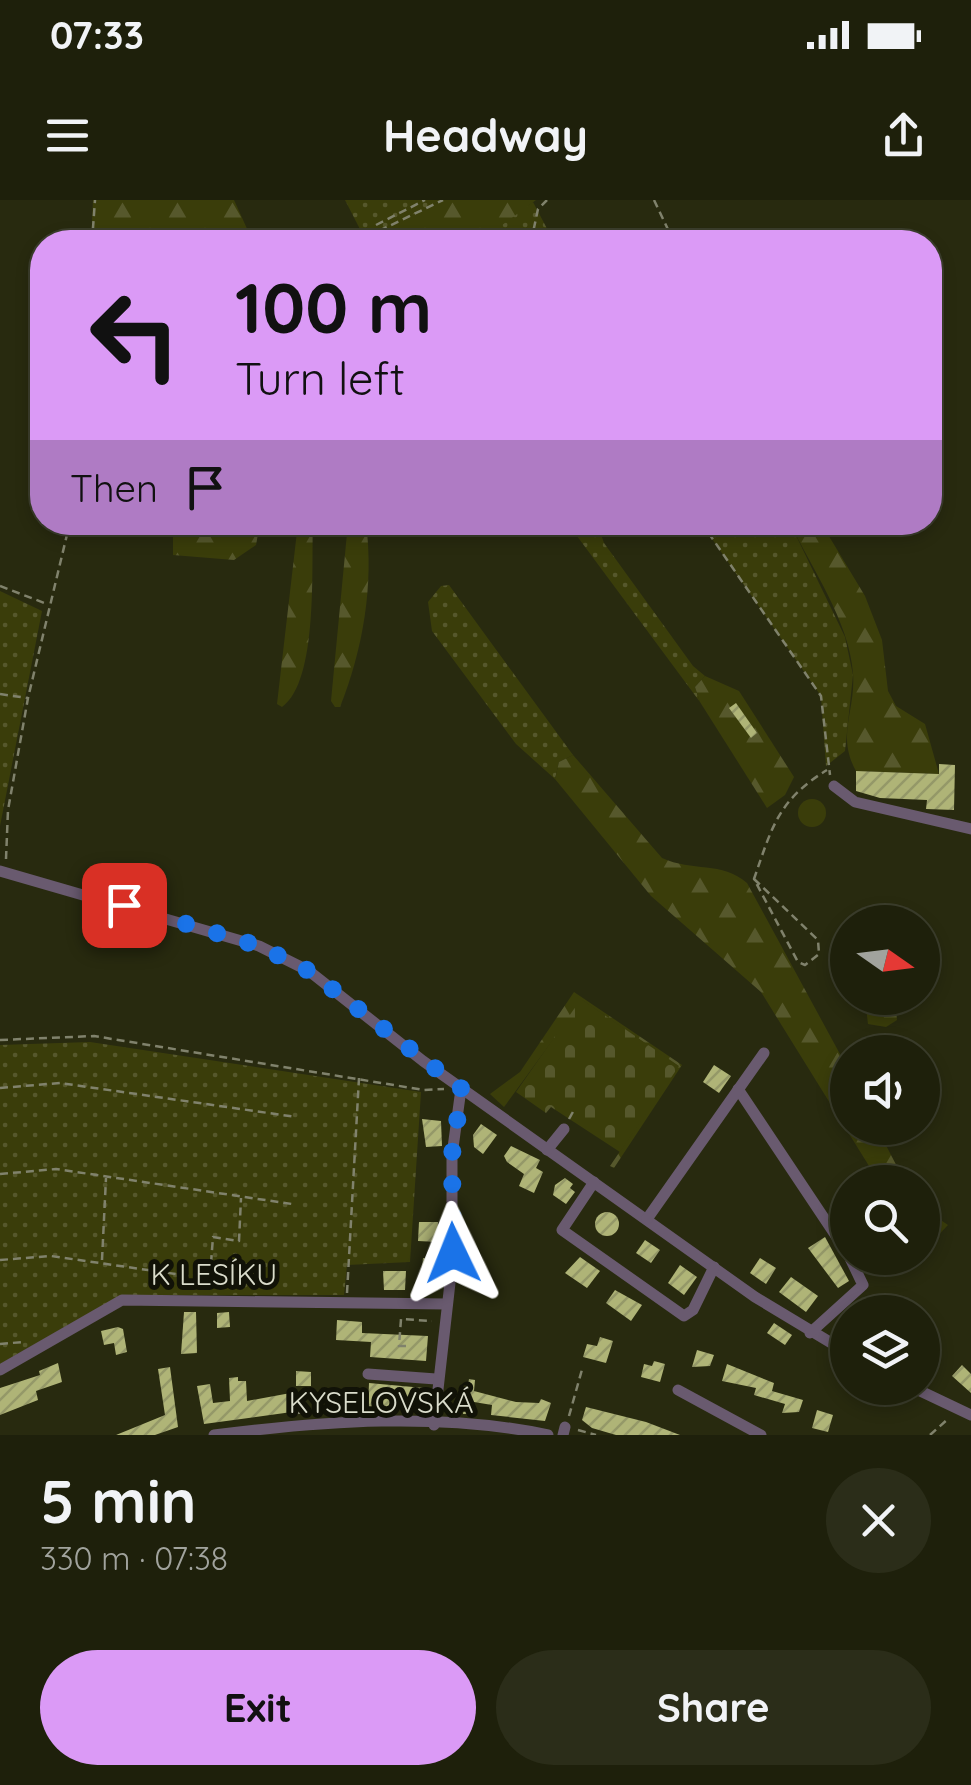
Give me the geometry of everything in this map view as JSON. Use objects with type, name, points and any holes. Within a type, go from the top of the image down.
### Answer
[{"type":"street","points":[[834,786],[854,802],[971,829]]},
{"type":"street","points":[[3,871],[259,946],[309,971],[547,1150],[714,1268],[830,1344]]},
{"type":"street","points":[[647,1219],[764,1053]]},
{"type":"street","points":[[425,1428],[436,1379],[453,1253],[454,1117],[459,1087]]},
{"type":"street","points":[[738,1089],[830,1229]]},
{"type":"street","points":[[547,1150],[564,1129]]},
{"type":"street","points":[[594,1182],[563,1232],[608,1266],[684,1316],[691,1312],[714,1268]]},
{"type":"street","points":[[810,1333],[863,1285],[858,1275]]},
{"type":"street","name":"K LESÍKU","points":[[0,1370],[122,1300],[447,1304]]},
{"type":"street","points":[[368,1374],[436,1379]]},
{"type":"street","points":[[678,1390],[762,1435]]},
{"type":"street","points":[[940,1400],[971,1415]]},
{"type":"street","name":"KYSELOVSKÁ","points":[[214,1435],[325,1424],[548,1435]]},
{"type":"path","points":[[93,230],[95,200]]},
{"type":"path","points":[[376,226],[425,200]]},
{"type":"path","points":[[381,230],[443,200]]},
{"type":"path","points":[[533,230],[538,208],[547,200]]},
{"type":"path","points":[[654,200],[668,230]]},
{"type":"path","points":[[3,871],[8,810],[28,698],[67,535]]},
{"type":"path","points":[[710,535],[821,696],[828,770],[834,786]]},
{"type":"path","points":[[0,586],[48,604]]},
{"type":"path","points":[[0,694],[28,698]]},
{"type":"path","points":[[754,880],[818,940],[821,946],[812,961],[798,962],[754,880],[776,817],[796,791],[828,770]]},
{"type":"path","points":[[0,810],[8,810]]},
{"type":"path","points":[[0,1040],[94,1036],[424,1090],[459,1087]]},
{"type":"path","points":[[347,1300],[359,1078]]},
{"type":"path","points":[[0,1088],[60,1084],[296,1117]]},
{"type":"path","points":[[0,1174],[56,1170],[292,1204]]},
{"type":"path","points":[[102,1263],[106,1176]]},
{"type":"path","points":[[209,1301],[213,1236],[239,1241],[241,1196]]},
{"type":"path","points":[[0,1260],[51,1256],[210,1279]]},
{"type":"path","points":[[406,1346],[399,1346],[401,1319],[444,1321]]},
{"type":"path","points":[[0,1344],[34,1341]]},
{"type":"path","points":[[582,1366],[564,1431],[596,1435]]},
{"type":"path","points":[[930,1435],[958,1409]]},
{"type":"green space","points":[[93,200],[234,200],[248,230],[92,230]]},
{"type":"green space","points":[[345,200],[443,200],[383,230],[360,230]]},
{"type":"green space","points":[[443,200],[536,200],[495,230],[381,230]]},
{"type":"green space","points":[[533,202],[548,230],[493,230]]},
{"type":"green space","points":[[173,535],[258,535],[256,545],[234,560],[173,555]]},
{"type":"green space","points":[[297,535],[313,535],[308,648],[294,693],[282,707],[277,704]]},
{"type":"green space","points":[[347,535],[367,535],[365,616],[340,707],[331,701]]},
{"type":"green space","points":[[576,535],[601,535],[693,666],[705,676],[695,687],[700,702]]},
{"type":"green space","points":[[709,535],[796,535],[845,637],[853,675],[845,751],[826,766],[821,696]]},
{"type":"green space","points":[[796,535],[828,535],[865,596],[882,640],[888,691],[896,706],[925,724],[939,774],[856,771],[847,734],[853,687],[850,654],[828,596]]},
{"type":"green space","points":[[449,585],[573,755],[559,762],[555,779],[516,744],[432,631],[428,602],[441,586]]},
{"type":"green space","points":[[0,591],[42,611],[0,826]]},
{"type":"green space","points":[[705,676],[739,691],[794,777],[785,795],[767,808],[700,702],[695,687]]},
{"type":"green space","points":[[573,755],[662,858],[717,869],[747,883],[830,1036],[830,1103],[761,992],[651,896],[555,779],[559,762]]},
{"type":"green space","points":[[812,799],[822,803],[826,813],[822,823],[812,827],[802,823],[798,813],[802,803]]},
{"type":"green space","points":[[574,992],[682,1065],[614,1168],[610,1166],[678,1066],[582,1000],[504,1107],[490,1094],[520,1072]]},
{"type":"green space","points":[[581,999],[679,1066],[620,1152],[551,1107],[546,1113],[516,1092]]},
{"type":"green space","points":[[867,1015],[896,1015],[897,1020],[886,1027],[868,1024]]},
{"type":"green space","points":[[90,1042],[421,1092],[410,1262],[347,1265],[344,1295],[121,1295],[0,1364],[0,1045]]},
{"type":"green space","points":[[856,1145],[886,1145],[896,1165],[868,1165]]},
{"type":"building","points":[[736,703],[757,733],[751,738],[729,708]]},
{"type":"building","points":[[939,764],[955,765],[954,810],[926,809],[927,800],[880,798],[856,791],[856,771],[939,774]]},
{"type":"building","points":[[714,1065],[731,1076],[719,1093],[703,1082]]},
{"type":"building","points":[[422,1119],[441,1121],[442,1146],[426,1147]]},
{"type":"building","points":[[481,1124],[497,1135],[483,1154],[474,1147],[473,1135]]},
{"type":"building","points":[[511,1146],[540,1160],[536,1168],[543,1172],[534,1193],[519,1186],[524,1174],[504,1156]]},
{"type":"building","points":[[565,1178],[573,1184],[570,1188],[575,1192],[566,1204],[553,1195],[555,1185]]},
{"type":"building","points":[[607,1212],[619,1224],[607,1236],[595,1224]]},
{"type":"building","points":[[419,1222],[438,1222],[437,1242],[418,1241]]},
{"type":"building","points":[[825,1237],[830,1246],[830,1275],[846,1275],[849,1281],[838,1288],[808,1248]]},
{"type":"building","points":[[645,1240],[660,1250],[651,1263],[636,1253]]},
{"type":"building","points":[[580,1257],[600,1271],[587,1288],[565,1273]]},
{"type":"building","points":[[423,1258],[441,1260],[438,1290],[420,1288]]},
{"type":"building","points":[[760,1258],[776,1268],[766,1284],[750,1273]]},
{"type":"building","points":[[680,1265],[697,1277],[684,1295],[668,1283]]},
{"type":"building","points":[[383,1271],[406,1271],[405,1290],[384,1290]]},
{"type":"building","points":[[791,1277],[818,1296],[806,1312],[779,1292]]},
{"type":"building","points":[[615,1290],[642,1305],[631,1321],[606,1303]]},
{"type":"building","points":[[184,1312],[196,1312],[197,1353],[181,1354]]},
{"type":"building","points":[[229,1312],[230,1327],[217,1328],[217,1313]]},
{"type":"building","points":[[337,1320],[362,1322],[362,1333],[428,1336],[426,1361],[370,1357],[371,1342],[336,1340]]},
{"type":"building","points":[[774,1323],[792,1335],[785,1345],[767,1333]]},
{"type":"building","points":[[123,1329],[127,1352],[116,1355],[114,1343],[104,1345],[101,1331]]},
{"type":"building","points":[[600,1337],[613,1341],[606,1363],[583,1357],[587,1344],[597,1346]]},
{"type":"building","points":[[697,1350],[714,1355],[710,1366],[692,1367]]},
{"type":"building","points":[[654,1361],[665,1364],[660,1382],[641,1377],[644,1364],[652,1366]]},
{"type":"building","points":[[58,1363],[62,1382],[36,1391],[38,1400],[0,1415],[0,1388],[40,1375],[39,1371]]},
{"type":"building","points":[[727,1364],[774,1383],[772,1391],[803,1400],[799,1412],[782,1413],[785,1404],[754,1395],[756,1388],[722,1381]]},
{"type":"building","points":[[962,1365],[971,1374],[971,1393],[952,1376]]},
{"type":"building","points":[[170,1367],[178,1427],[155,1435],[116,1435],[165,1415],[158,1369]]},
{"type":"building","points":[[296,1371],[311,1372],[311,1386],[296,1386]]},
{"type":"building","points":[[238,1377],[238,1381],[246,1381],[247,1401],[296,1392],[299,1411],[204,1424],[197,1386],[210,1384],[213,1403],[230,1401],[229,1378]]},
{"type":"building","points":[[469,1379],[475,1380],[474,1391],[516,1402],[539,1403],[541,1399],[551,1403],[545,1421],[491,1415],[492,1405],[474,1402],[473,1414],[463,1414]]},
{"type":"building","points":[[369,1383],[424,1388],[423,1409],[368,1407]]},
{"type":"building","points":[[586,1407],[680,1435],[616,1435],[592,1428],[582,1420]]},
{"type":"building","points":[[817,1410],[833,1415],[828,1432],[812,1428]]},
{"type":"route","points":[[124,905],[259,946],[309,971],[462,1089],[456,1106],[452,1154],[453,1253]]}]
